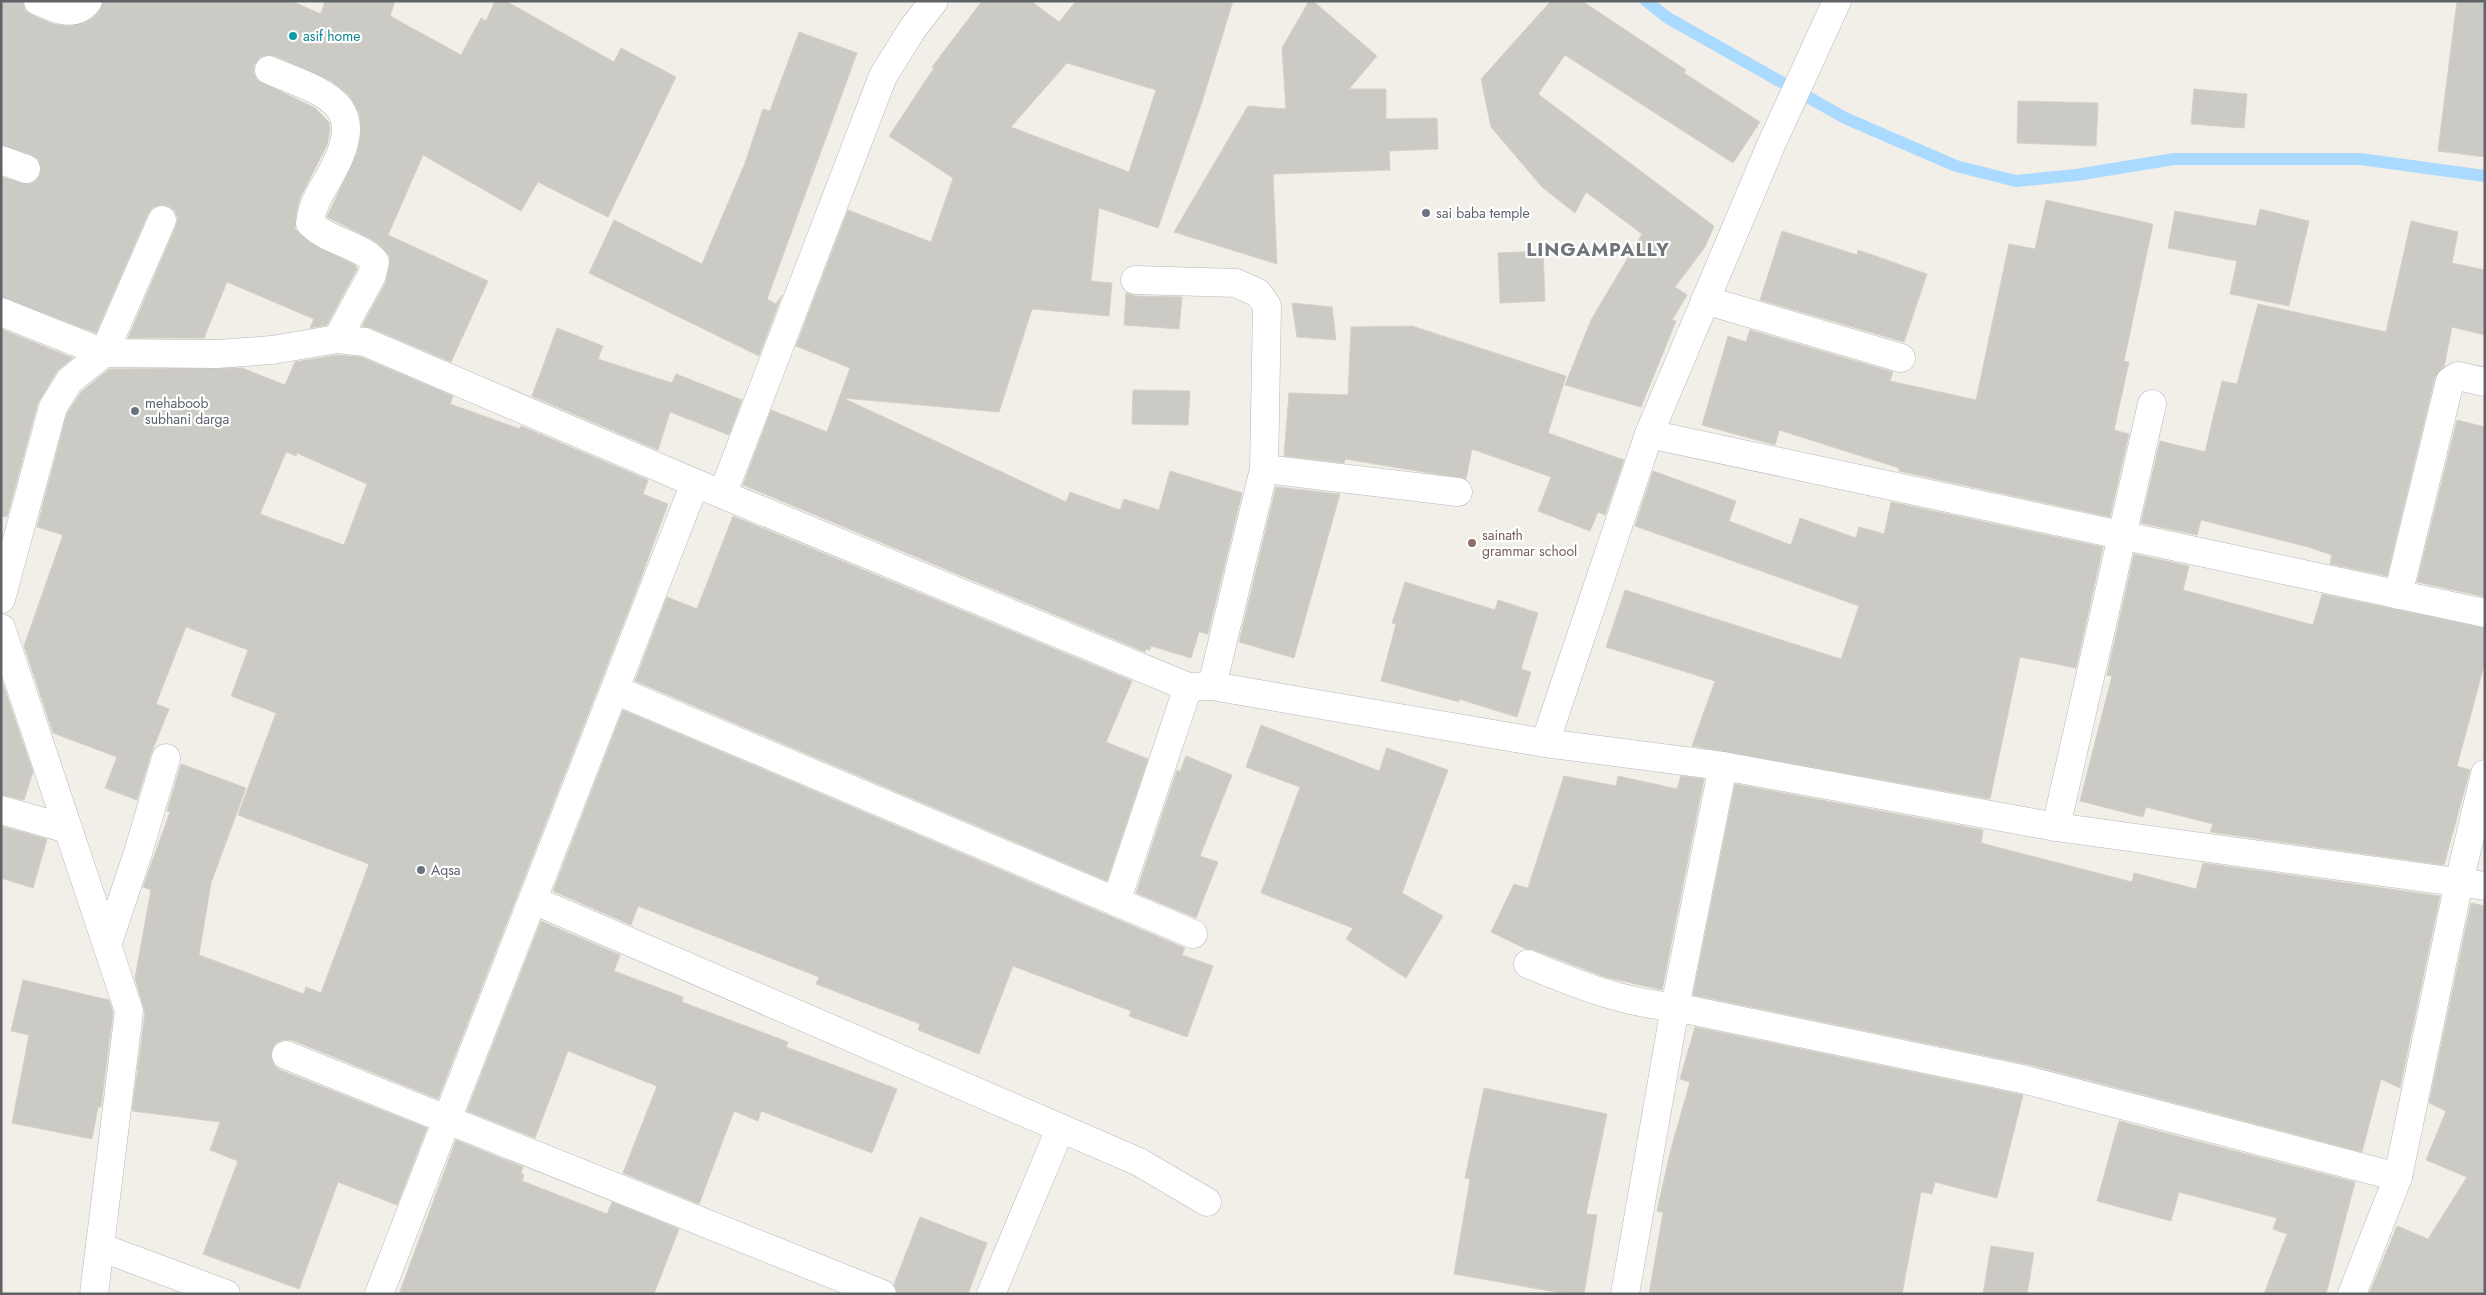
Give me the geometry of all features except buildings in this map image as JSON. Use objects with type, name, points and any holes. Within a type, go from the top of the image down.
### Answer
[{"type":"street","points":[[38,1],[64,11],[80,10],[88,1]]},
{"type":"street","points":[[723,493],[883,76],[913,28],[934,1]]},
{"type":"street","points":[[1545,743],[1649,434],[1771,145],[1837,1]]},
{"type":"street","points":[[269,70],[330,97],[344,114],[346,137],[341,155],[311,208],[310,223],[319,233],[368,255],[375,262],[372,275],[337,339]]},
{"type":"street","points":[[1,599],[53,407],[70,380],[104,353],[162,220]]},
{"type":"street","points":[[1116,902],[1200,686],[1264,469],[1266,306],[1258,293],[1236,283],[1135,280]]},
{"type":"street","points":[[1705,300],[1901,358]]},
{"type":"street","points":[[1,312],[104,353],[217,354],[272,350],[337,339],[365,342],[695,483],[1200,686],[1545,743],[1723,766],[2056,827],[2472,884]]},
{"type":"street","points":[[2398,595],[2450,381],[2458,376],[2485,382]]},
{"type":"street","points":[[2056,827],[2152,404]]},
{"type":"street","points":[[1649,434],[2485,613]]},
{"type":"street","points":[[1264,469],[1458,492]]},
{"type":"street","points":[[380,1294],[695,483]]},
{"type":"street","points":[[1,628],[129,1011],[94,1294]]},
{"type":"street","points":[[615,690],[1193,934]]},
{"type":"street","points":[[107,945],[137,856],[166,758]]},
{"type":"street","points":[[1625,1294],[1675,1007],[1723,766]]},
{"type":"street","points":[[2352,1294],[2398,1177],[2472,884],[2485,774]]},
{"type":"street","points":[[1,810],[68,829]]},
{"type":"street","points":[[533,900],[1139,1162],[1208,1202]]},
{"type":"street","points":[[1528,964],[1589,989],[1646,1005],[1675,1007],[2022,1079],[2398,1177]]},
{"type":"street","points":[[286,1055],[882,1294]]},
{"type":"street","points":[[991,1294],[1060,1129]]},
{"type":"street","points":[[100,1247],[226,1294]]},
{"type":"waterway","points":[[1646,1],[1668,18],[1845,118],[1956,166],[2016,181],[2076,175],[2174,159],[2360,159],[2485,176]]},
{"type":"place","name":"asif home","points":[[293,36]]},
{"type":"place","name":"sai baba temple","points":[[1426,213]]},
{"type":"place","name":"mehaboob subhani darga","points":[[135,411]]},
{"type":"place","name":"sainath grammar school","points":[[1472,543]]},
{"type":"place","name":"Aqsa","points":[[421,870]]},
{"type":"district","name":"LINGAMPALLY","points":[[1598,249]]}]
